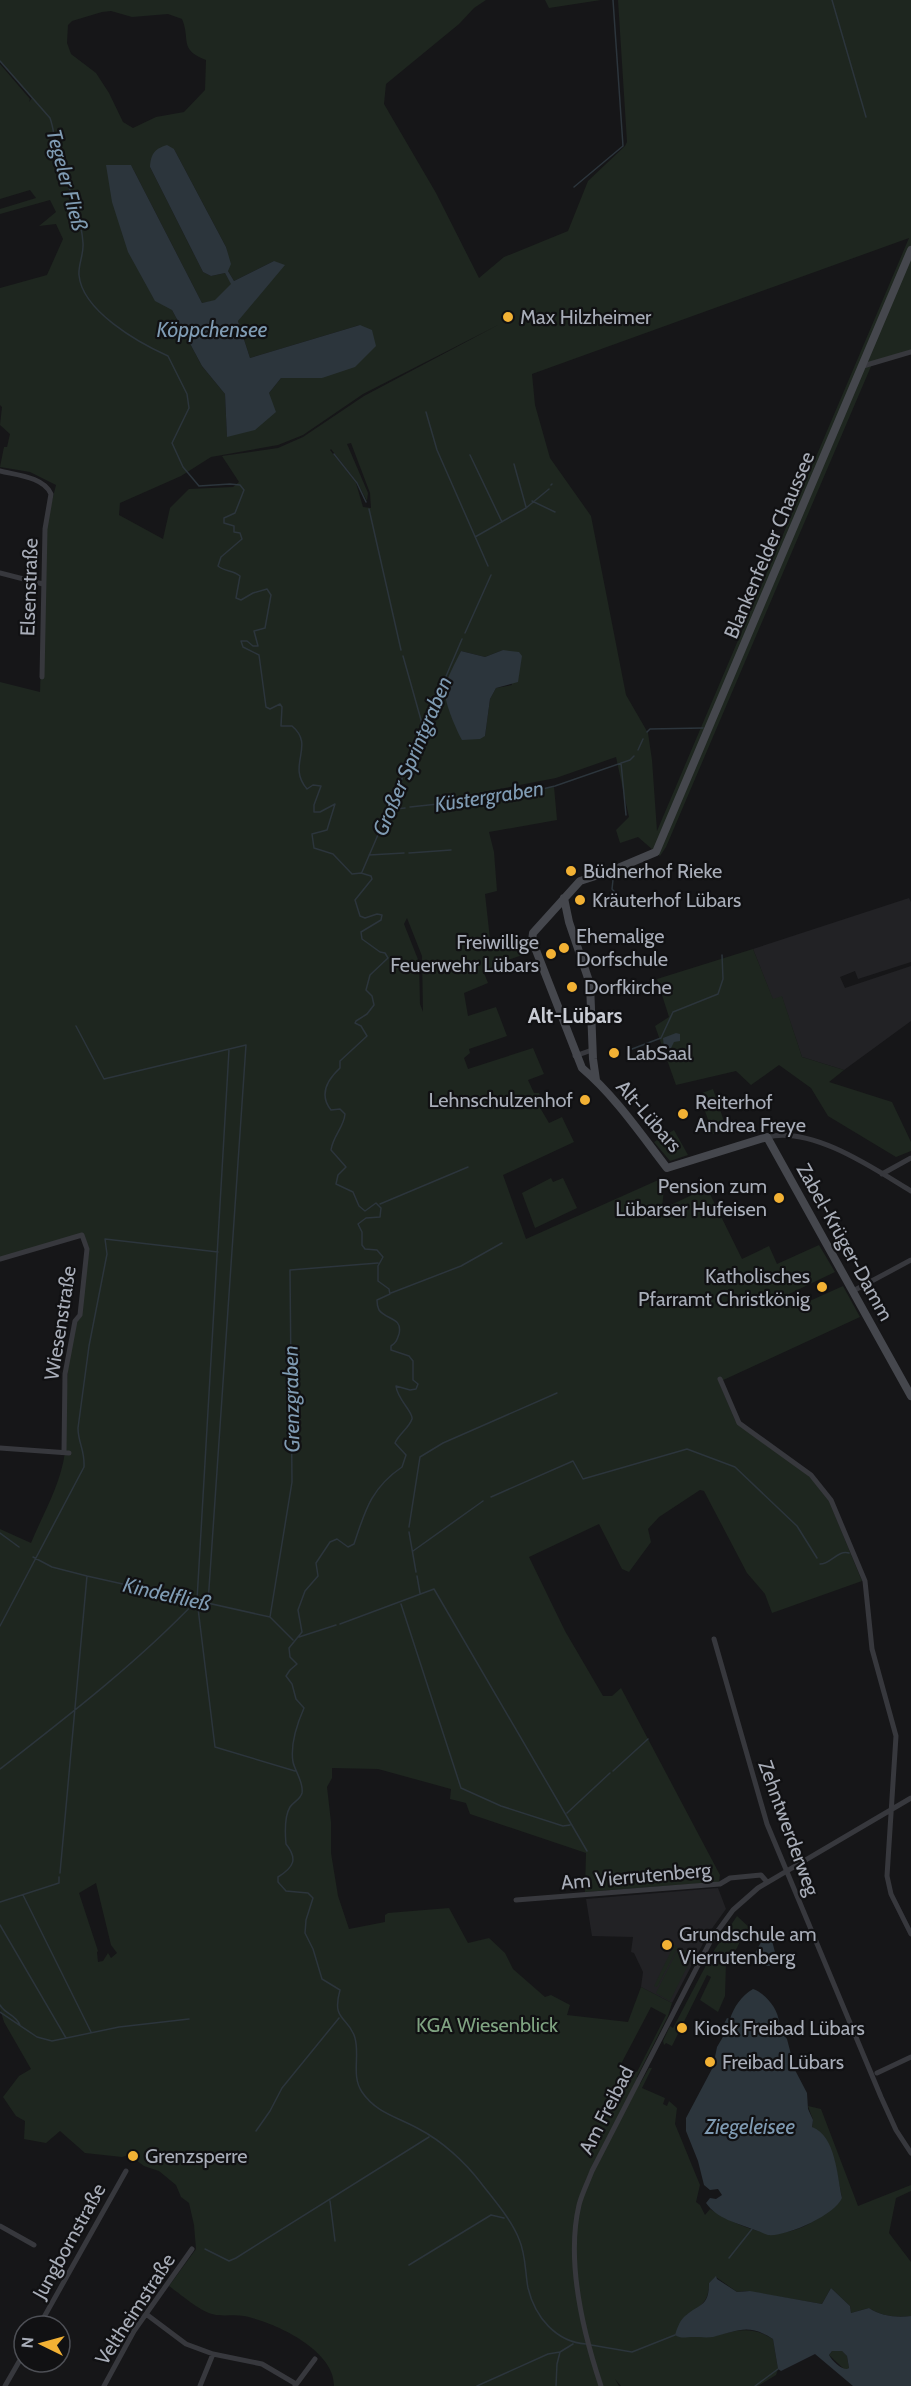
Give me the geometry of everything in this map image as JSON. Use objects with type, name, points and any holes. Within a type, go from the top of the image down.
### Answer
[{"type":"street","name":"Blankenfelder Chaussee","points":[[656,852],[911,250]]},
{"type":"street","points":[[863,366],[911,352]]},
{"type":"street","name":"Elsenstraße","points":[[0,471],[37,480],[50,489],[51,499],[46,514],[42,677]]},
{"type":"street","points":[[0,573],[43,585]]},
{"type":"street","name":"Alt-Lübars","points":[[656,852],[580,881],[533,933],[532,940],[575,1056],[582,1068],[596,1080],[667,1168],[767,1137],[787,1134],[818,1140],[911,1191]]},
{"type":"street","name":"Alt-Lübars","points":[[564,898],[569,922],[590,984],[592,1050],[596,1080]]},
{"type":"street","points":[[575,1056],[592,1050]]},
{"type":"street","name":"Zabel-Krüger-Damm","points":[[767,1137],[911,1396]]},
{"type":"street","points":[[882,1174],[911,1158]]},
{"type":"street","name":"Wiesenstraße","points":[[0,1259],[82,1235],[87,1249],[80,1315],[75,1321],[65,1374],[66,1452],[0,1448]]},
{"type":"street","points":[[853,1291],[911,1260]]},
{"type":"street","points":[[720,1379],[739,1422],[797,1464],[824,1489],[834,1506],[865,1581],[872,1649],[896,1737],[887,1876],[891,1894],[911,1934]]},
{"type":"street","name":"Zehntwerderweg","points":[[714,1639],[767,1824],[881,2097],[896,2130],[911,2153]]},
{"type":"street","points":[[767,1882],[911,1798]]},
{"type":"street","name":"Am Vierrutenberg","points":[[516,1900],[720,1884],[730,1878],[761,1875],[767,1882]]},
{"type":"street","name":"Am Freibad","points":[[601,2386],[587,2338],[574,2246],[582,2195],[592,2171],[711,1940],[741,1902],[767,1882]]},
{"type":"street","points":[[878,2073],[911,2057]]},
{"type":"street","name":"Jungbornstraße","points":[[46,2314],[126,2171]]},
{"type":"street","points":[[0,2226],[34,2245]]},
{"type":"street","name":"Veltheimstraße","points":[[104,2386],[118,2358],[146,2314],[192,2249]]},
{"type":"street","points":[[146,2314],[180,2341],[213,2354],[262,2364],[296,2385],[315,2359]]},
{"type":"street","points":[[200,2386],[213,2354]]},
{"type":"shaded area","points":[[909,898],[911,902],[911,962],[858,979],[855,971],[840,977],[845,988],[911,966],[911,1021],[844,1070],[802,1057],[782,997],[773,1000],[753,949]]},
{"type":"shaded area","name":"Grundschule am Vierrutenberg","points":[[718,1888],[726,1909],[708,1934],[672,2003],[641,1987],[643,1972],[634,1953],[631,1952],[633,1937],[592,1936],[586,1899]]},
{"type":"green space","name":"KGA Wiesenblick","points":[[0,0],[486,0],[386,84],[384,104],[436,193],[479,278],[504,257],[568,231],[588,181],[627,142],[618,0],[911,0],[911,351],[872,364],[666,847],[660,856],[638,837],[620,843],[616,830],[629,817],[616,757],[556,778],[479,793],[480,797],[554,787],[557,820],[489,832],[494,852],[497,891],[485,894],[491,948],[528,945],[531,952],[496,964],[484,973],[488,983],[464,993],[468,1016],[496,1007],[507,1036],[469,1049],[470,1053],[464,1058],[468,1069],[533,1048],[544,1074],[528,1080],[534,1093],[539,1093],[544,1102],[539,1106],[549,1123],[562,1117],[574,1142],[503,1175],[526,1239],[665,1177],[662,1209],[707,1188],[742,1259],[769,1246],[777,1264],[819,1245],[835,1272],[787,1295],[794,1308],[843,1286],[860,1317],[719,1382],[735,1420],[810,1477],[829,1501],[862,1581],[772,1613],[765,1594],[747,1573],[704,1491],[700,1490],[659,1517],[648,1529],[651,1542],[629,1572],[622,1569],[599,1524],[529,1557],[565,1631],[603,1696],[612,1696],[621,1688],[720,1875],[719,1882],[585,1892],[586,1853],[470,1814],[466,1803],[450,1799],[451,1789],[378,1769],[332,1768],[332,1778],[327,1787],[331,1822],[331,1853],[338,1896],[349,1929],[385,1922],[385,1915],[388,1913],[449,1908],[468,1943],[489,1938],[505,1953],[513,1969],[545,1997],[551,1995],[570,2005],[567,2015],[628,2022],[641,1987],[672,2003],[668,2016],[637,2077],[640,2084],[649,2068],[652,2068],[642,2088],[665,2098],[663,2104],[667,2106],[669,2101],[677,2108],[675,2124],[700,2185],[696,2202],[705,2215],[710,2209],[747,2228],[773,2233],[786,2232],[799,2229],[816,2220],[842,2198],[834,2159],[812,2127],[813,2120],[808,2106],[821,2109],[858,2206],[911,2185],[911,2191],[896,2198],[889,2233],[911,2262],[911,2316],[889,2316],[869,2308],[851,2313],[850,2306],[831,2288],[822,2304],[746,2291],[737,2292],[716,2277],[709,2283],[708,2294],[704,2302],[686,2315],[696,2337],[743,2330],[753,2331],[773,2339],[778,2369],[776,2375],[758,2386],[621,2386],[615,2379],[619,2386],[334,2386],[332,2373],[325,2361],[301,2340],[257,2319],[207,2312],[169,2286],[196,2249],[189,2203],[181,2197],[176,2185],[159,2171],[144,2166],[129,2155],[122,2157],[85,2153],[60,2131],[46,2143],[24,2139],[25,2121],[16,2116],[3,2097],[19,2076],[31,2069],[4,2022],[0,2009],[0,1529],[31,1543],[60,1476],[65,1452],[67,1380],[71,1341],[75,1326],[81,1317],[89,1248],[84,1236],[0,1259],[0,682],[40,692],[45,529],[56,485],[30,472],[0,467],[4,447],[7,447],[10,434],[0,425],[2,407],[0,405],[0,288],[47,275],[63,239],[56,224],[39,226],[56,212],[50,200],[0,214],[0,209],[36,198],[30,190],[0,199],[0,64],[30,99],[29,102],[32,98],[0,61]],"holes":[[[111,11],[132,17],[168,14],[182,19],[188,48],[206,60],[205,90],[184,112],[156,117],[133,128],[123,122],[96,73],[71,54],[67,43],[68,25],[72,21]],[[174,149],[226,247],[228,271],[234,281],[274,261],[238,321],[250,358],[360,325],[322,378],[281,378],[227,436],[225,394],[202,366],[172,310],[131,165],[202,303],[215,301],[232,284],[225,273],[211,276],[203,272],[150,167]],[[909,238],[657,831],[648,733],[626,695],[591,516],[550,458],[535,405],[532,374]],[[500,324],[364,396],[303,437],[278,448],[222,456],[239,482],[233,487],[189,489],[170,508],[163,539],[119,515],[120,503],[181,476],[211,457],[278,445],[303,435],[363,394]],[[351,443],[370,493],[371,508],[363,507],[356,483],[331,449],[357,482],[367,501],[368,493],[347,444]],[[503,650],[512,685],[496,688],[490,699],[485,736],[445,691],[461,651],[485,657]],[[407,918],[422,956],[423,1012],[420,1004],[419,962],[404,924]],[[96,1883],[111,1945],[117,1953],[111,1958],[108,1953],[103,1961],[98,1962],[79,1893]],[[651,2007],[666,2015],[637,2072],[621,2064]]]},
{"type":"green space","points":[[545,0],[601,0],[549,8]]},
{"type":"green space","points":[[753,949],[773,999],[782,996],[802,1057],[844,1070],[829,1082],[892,1102],[911,1142],[911,1151],[896,1157],[828,1116],[811,1088],[779,1065],[751,1085],[736,1071],[676,1085],[655,1026],[669,1017],[657,979]]},
{"type":"green space","points":[[713,1089],[727,1130],[713,1134],[699,1094]]},
{"type":"green space","points":[[674,1130],[688,1155],[670,1161],[654,1142]]},
{"type":"green space","points":[[551,1178],[553,1182],[563,1178],[577,1208],[535,1228],[522,1193]]},
{"type":"green space","points":[[737,1916],[751,1929],[743,1934],[737,1948],[726,1962],[725,1996],[718,2012],[700,2000],[711,1977],[707,1975],[672,2046],[666,2043],[664,2045],[663,2041],[670,2026],[673,2028],[713,1952]]},
{"type":"green space","points":[[674,1945],[678,1947],[657,1987],[654,1986]]},
{"type":"green space","points":[[679,1947],[693,1955],[670,2001],[656,1993]]},
{"type":"green space","points":[[832,2351],[842,2351],[847,2356],[849,2368],[847,2370],[829,2355]]},
{"type":"water","name":"Köppchensee","points":[[167,145],[174,149],[226,247],[231,264],[228,271],[234,281],[274,261],[285,265],[238,321],[250,358],[360,325],[372,330],[376,346],[355,367],[322,378],[281,378],[269,393],[276,412],[255,430],[227,437],[225,394],[202,366],[172,310],[155,301],[128,252],[112,202],[106,165],[131,165],[202,303],[215,300],[231,284],[225,273],[211,276],[203,272],[150,167],[154,153]]},
{"type":"water","points":[[503,650],[519,652],[522,656],[518,682],[496,688],[490,699],[485,736],[480,739],[462,740],[445,695],[452,670],[461,651],[485,657]]},
{"type":"water","points":[[676,1033],[680,1034],[680,1041],[674,1042],[671,1048],[664,1048],[663,1038]]},
{"type":"water","points":[[764,1937],[771,1937],[776,1956],[769,1959],[770,1966],[759,1966],[754,1961],[755,1953]]},
{"type":"water","name":"Ziegeleisee","points":[[753,1989],[768,1999],[776,2011],[778,2028],[787,2039],[795,2070],[807,2093],[808,2109],[813,2120],[812,2127],[820,2132],[831,2148],[842,2198],[838,2205],[820,2218],[797,2229],[776,2235],[768,2235],[734,2223],[716,2213],[706,2203],[710,2198],[716,2199],[722,2195],[718,2189],[710,2190],[704,2185],[698,2161],[686,2131],[686,2118],[713,2067],[717,2047],[727,2030],[724,2024],[727,2018],[730,2019],[742,1998]]},
{"type":"water","points":[[716,2276],[737,2292],[750,2291],[822,2304],[831,2288],[850,2306],[851,2313],[869,2308],[889,2316],[911,2316],[911,2386],[853,2386],[815,2354],[781,2371],[778,2369],[773,2339],[757,2331],[743,2330],[713,2337],[675,2335],[682,2319],[705,2301],[709,2283]],"holes":[[[832,2351],[842,2351],[847,2356],[849,2368],[847,2369],[842,2368],[829,2355]]]},
{"type":"waterway","points":[[574,187],[623,146],[613,0]]},
{"type":"waterway","points":[[832,0],[866,117]]},
{"type":"waterway","name":"Tegeler Fließ","points":[[0,61],[50,118],[60,161],[82,231],[83,247],[79,271],[82,288],[90,301],[114,324],[142,343],[168,356],[187,394],[189,408],[172,443],[183,467],[199,486],[230,484],[240,485],[244,490],[235,513],[224,518],[224,523],[234,526],[234,532],[240,533],[242,539],[221,557],[218,566],[240,576],[236,598],[241,600],[267,589],[271,595],[265,628],[254,631],[258,646],[241,641],[243,647],[259,655],[266,707],[270,709],[280,704],[282,707],[281,726],[292,726],[299,733],[302,741],[299,764],[301,780],[307,789],[313,785],[321,786],[314,805],[314,812],[320,812],[335,804],[327,830],[312,834],[314,848],[333,854],[352,874],[361,873],[371,876],[372,879],[355,900],[360,916],[365,918],[377,914],[382,915],[381,920],[361,932],[362,939],[385,953],[388,958],[370,975],[366,990],[372,996],[374,1005],[355,1023],[361,1026],[367,1036],[340,1061],[340,1068],[331,1078],[325,1093],[331,1110],[340,1109],[345,1114],[331,1150],[346,1167],[338,1175],[336,1184],[353,1192],[359,1206],[365,1211],[376,1203],[381,1208],[380,1217],[366,1218],[358,1224],[362,1232],[362,1245],[365,1249],[377,1250],[383,1257],[378,1266],[378,1281],[389,1289],[390,1294],[377,1300],[378,1308],[399,1324],[399,1334],[391,1350],[409,1356],[413,1361],[413,1380],[418,1384],[416,1389],[410,1390],[396,1386],[399,1396],[412,1416],[411,1422],[395,1443],[406,1455],[402,1467],[383,1483],[370,1501],[354,1544],[348,1547],[337,1539],[330,1542],[316,1563],[318,1576],[305,1591],[298,1610],[302,1632],[289,1648],[290,1657],[297,1664],[286,1676],[292,1684],[296,1699],[304,1708],[292,1748],[293,1762],[301,1781],[302,1793],[290,1807],[287,1815],[286,1844],[293,1858],[288,1870],[278,1877],[278,1882],[286,1891],[308,1893],[313,1898],[306,1920],[305,1933],[313,1949],[322,1979],[340,1990],[339,2013],[355,2038],[356,2073],[362,2092],[381,2110],[436,2140],[468,2167],[502,2210],[516,2232],[523,2251],[528,2288],[536,2309],[556,2333],[575,2342],[586,2344]]},
{"type":"waterway","name":"Großer Sprintgraben","points":[[426,412],[437,450],[488,566]]},
{"type":"waterway","points":[[334,454],[357,483],[366,502]]},
{"type":"waterway","points":[[470,455],[502,522]]},
{"type":"waterway","points":[[514,464],[526,507]]},
{"type":"waterway","points":[[475,537],[526,508],[549,489]]},
{"type":"waterway","points":[[532,501],[555,512]]},
{"type":"waterway","points":[[369,509],[401,650]]},
{"type":"waterway","name":"Großer Sprintgraben","points":[[465,633],[491,575]]},
{"type":"waterway","name":"Großer Sprintgraben","points":[[362,872],[462,639]]},
{"type":"waterway","points":[[403,656],[423,727]]},
{"type":"waterway","name":"Küstergraben","points":[[647,732],[650,729],[703,728]]},
{"type":"waterway","name":"Küstergraben","points":[[638,750],[643,739]]},
{"type":"waterway","name":"Küstergraben","points":[[410,807],[513,796],[555,786],[630,760],[634,756]]},
{"type":"waterway","points":[[621,763],[626,815]]},
{"type":"waterway","name":"Küstergraben","points":[[388,810],[405,808]]},
{"type":"waterway","points":[[409,853],[451,850]]},
{"type":"waterway","points":[[369,855],[404,853]]},
{"type":"waterway","points":[[618,872],[613,880],[612,889],[623,901]]},
{"type":"waterway","points":[[632,1049],[661,1038],[673,1012],[718,994],[723,979],[722,955]]},
{"type":"waterway","points":[[76,1026],[104,1079],[246,1045],[208,1603]]},
{"type":"waterway","points":[[229,1050],[197,1600],[215,1747],[295,1771]]},
{"type":"waterway","points":[[380,1204],[468,1167]]},
{"type":"waterway","points":[[0,1626],[84,1467],[78,1428],[89,1346],[107,1254],[105,1239],[218,1252]]},
{"type":"waterway","points":[[391,1293],[461,1266],[502,1243]]},
{"type":"waterway","name":"Grenzgraben","points":[[270,1617],[292,1482],[290,1270],[378,1263]]},
{"type":"waterway","points":[[409,1527],[420,1457],[443,1443],[557,1393]]},
{"type":"waterway","points":[[491,1497],[573,1461],[583,1479],[687,1449],[735,1467],[797,1526],[817,1558]]},
{"type":"waterway","points":[[413,1551],[483,1501]]},
{"type":"waterway","points":[[409,1532],[416,1572]]},
{"type":"waterway","name":"Kindelfließ","points":[[0,1533],[19,1547],[16,1545]]},
{"type":"waterway","points":[[820,1564],[841,1553],[849,1553]]},
{"type":"waterway","name":"Kindelfließ","points":[[33,1557],[52,1567],[87,1576],[270,1617],[293,1640]]},
{"type":"waterway","points":[[60,1873],[87,1576]]},
{"type":"waterway","points":[[417,1576],[420,1593]]},
{"type":"waterway","points":[[340,1624],[434,1589],[587,1851]]},
{"type":"waterway","points":[[0,1769],[126,1667],[197,1600]]},
{"type":"waterway","points":[[401,1604],[461,1788],[501,1806],[563,1826],[570,1825]]},
{"type":"waterway","points":[[299,1637],[336,1625]]},
{"type":"waterway","points":[[613,1771],[648,1739]]},
{"type":"waterway","points":[[567,1813],[610,1773]]},
{"type":"waterway","points":[[0,1902],[59,1883],[59,1877]]},
{"type":"waterway","points":[[23,1895],[91,2032]]},
{"type":"waterway","points":[[0,1925],[66,2038]]},
{"type":"waterway","points":[[0,2005],[20,2025]]},
{"type":"waterway","points":[[0,2012],[37,2037],[52,2041],[119,2027],[189,2019]]},
{"type":"waterway","points":[[256,2131],[282,2088],[339,2018]]},
{"type":"waterway","points":[[205,2249],[229,2261],[236,2258],[429,2137]]},
{"type":"waterway","points":[[330,2201],[335,2241]]},
{"type":"waterway","points":[[409,2265],[491,2215],[504,2218]]},
{"type":"waterway","points":[[729,2258],[752,2229]]},
{"type":"waterway","name":"Tegeler Fließ","points":[[591,2345],[632,2352],[675,2335]]},
{"type":"waterway","points":[[556,2386],[560,2352],[573,2344]]},
{"type":"waterway","points":[[477,2386],[548,2354],[560,2352]]},
{"type":"waterway","points":[[755,2386],[778,2369]]},
{"type":"place","name":"Max Hilzheimer","points":[[508,317]]},
{"type":"place","name":"Büdnerhof Rieke","points":[[571,871]]},
{"type":"place","name":"Kräuterhof Lübars","points":[[580,900]]},
{"type":"place","name":"Ehemalige Dorfschule","points":[[564,948]]},
{"type":"place","name":"Freiwillige Feuerwehr Lübars","points":[[551,954]]},
{"type":"place","name":"Dorfkirche","points":[[572,987]]},
{"type":"place","name":"LabSaal","points":[[614,1053]]},
{"type":"place","name":"Lehnschulzenhof","points":[[585,1100]]},
{"type":"place","name":"Reiterhof Andrea Freye","points":[[683,1114]]},
{"type":"place","name":"Pension zum Lübarser Hufeisen","points":[[779,1198]]},
{"type":"place","name":"Katholisches Pfarramt Christkönig","points":[[822,1287]]},
{"type":"place","name":"Grundschule am Vierrutenberg","points":[[667,1945]]},
{"type":"place","name":"Kiosk Freibad Lübars","points":[[682,2028]]},
{"type":"place","name":"Freibad Lübars","points":[[710,2062]]},
{"type":"place","name":"Grenzsperre","points":[[133,2156]]},
{"type":"district","name":"Alt-Lübars","points":[[575,1015]]}]
